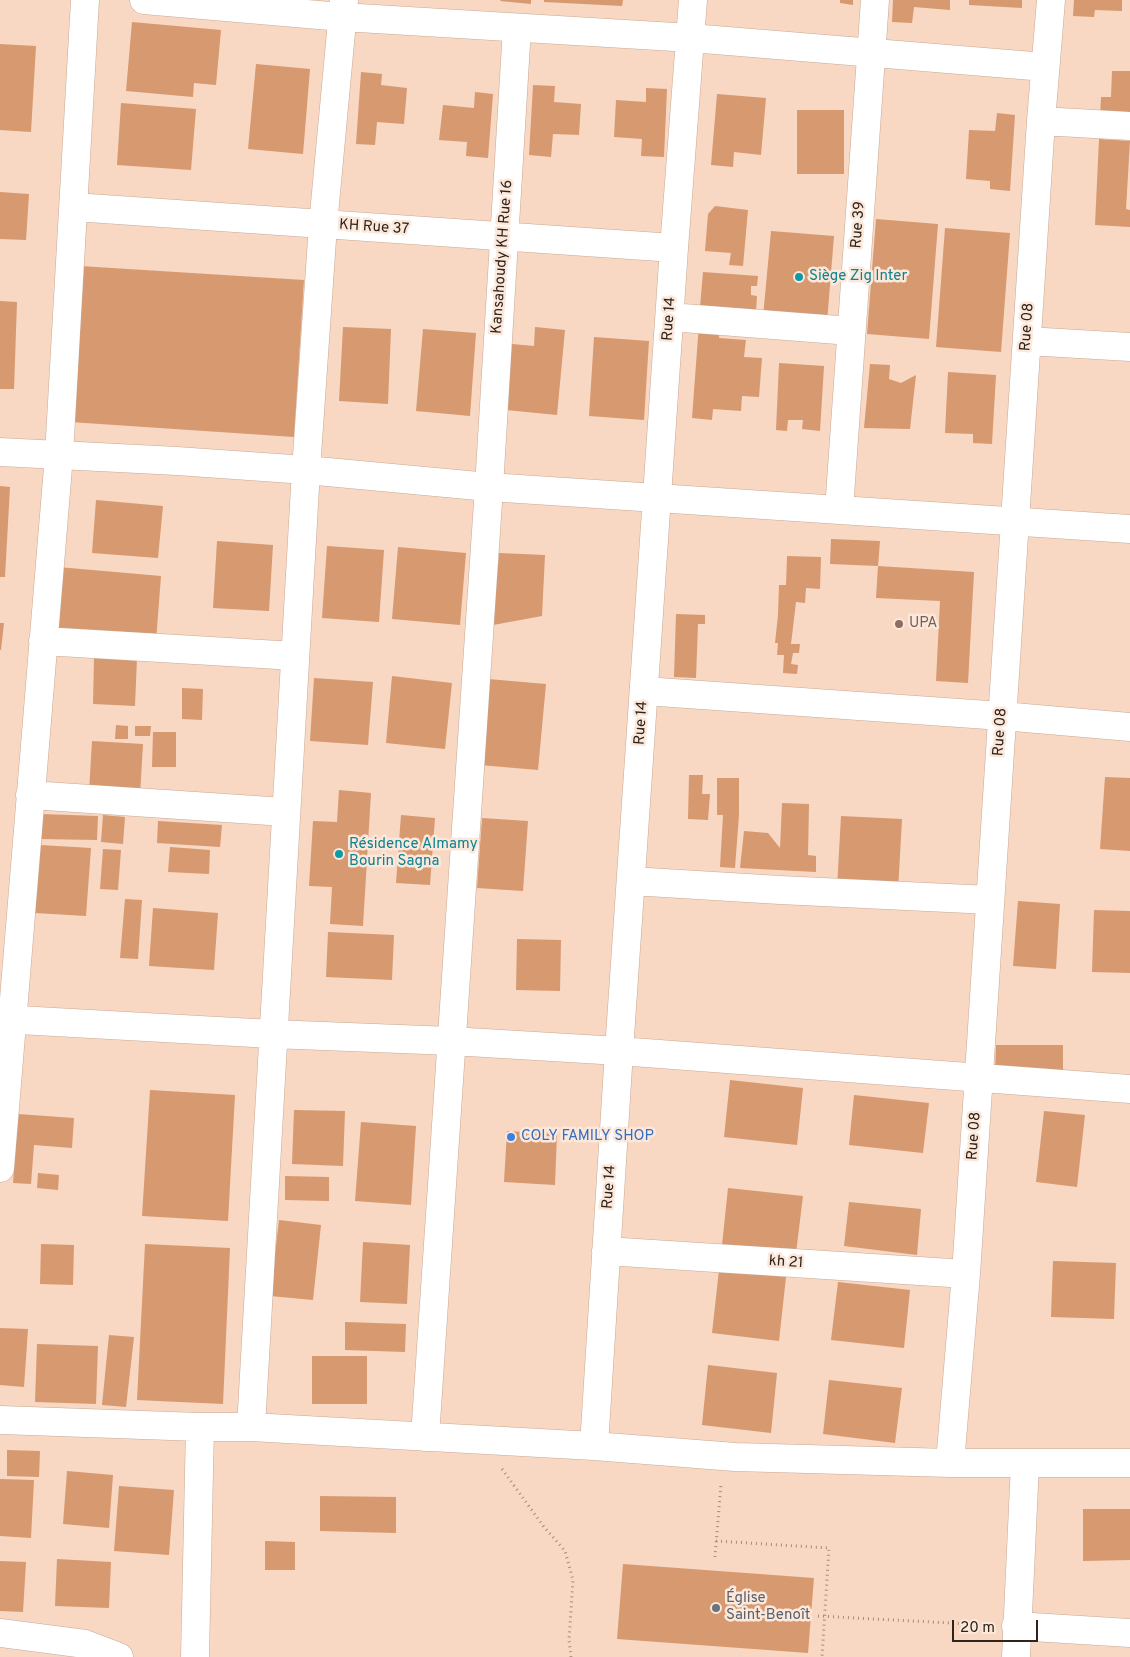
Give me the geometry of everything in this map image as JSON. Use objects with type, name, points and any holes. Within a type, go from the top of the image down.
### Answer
[{"type":"street","points":[[0,1168],[6,1019],[30,795],[59,455],[85,0]]},
{"type":"street","points":[[144,0],[343,9],[517,28],[691,38],[1045,67]]},
{"type":"street","name":"Rue 14","points":[[594,1446],[674,248],[694,0]]},
{"type":"street","name":"Rue 39","points":[[839,510],[875,0]]},
{"type":"street","name":"Rue 08","points":[[950,1463],[966,1274],[1041,121],[1051,0]]},
{"type":"street","points":[[250,1427],[306,470],[323,225],[343,9]]},
{"type":"street","name":"Kansahoudy KH Rue 16","points":[[425,1437],[489,487],[517,28]]},
{"type":"street","points":[[1041,121],[1130,126]]},
{"type":"street","name":"KH Rue 37","points":[[74,207],[674,248]]},
{"type":"street","points":[[670,317],[851,331]]},
{"type":"street","points":[[1027,341],[1130,347]]},
{"type":"street","points":[[0,452],[177,460],[489,487],[1130,529]]},
{"type":"street","points":[[44,641],[295,656]]},
{"type":"street","points":[[644,691],[1002,716],[1130,727]]},
{"type":"street","points":[[30,795],[285,812]]},
{"type":"street","points":[[631,881],[990,900]]},
{"type":"street","points":[[6,1019],[619,1051],[1130,1089]]},
{"type":"street","name":"kh 21","points":[[606,1251],[966,1274]]},
{"type":"street","points":[[0,1420],[250,1427],[594,1446],[735,1457],[950,1463],[1130,1464]]},
{"type":"street","points":[[195,1657],[200,1427]]},
{"type":"street","points":[[1016,1657],[1025,1464]]},
{"type":"street","points":[[1016,1626],[1130,1633]]},
{"type":"street","points":[[0,1633],[86,1644],[119,1657]]},
{"type":"path","points":[[481,1440],[544,1527],[565,1551],[573,1580],[569,1640],[571,1657]]},
{"type":"path","points":[[715,1557],[720,1487],[735,1457]]},
{"type":"path","points":[[716,1541],[829,1548],[822,1657]]},
{"type":"path","points":[[818,1616],[1016,1626]]},
{"type":"building","points":[[531,0],[531,4],[500,1]]},
{"type":"building","points":[[544,0],[623,0],[622,6],[544,2]]},
{"type":"building","points":[[840,0],[853,0],[853,5],[840,3]]},
{"type":"building","points":[[893,0],[950,0],[950,10],[914,7],[912,23],[892,22]]},
{"type":"building","points":[[969,0],[1022,0],[1022,8],[969,5]]},
{"type":"building","points":[[1074,0],[1122,0],[1122,11],[1095,10],[1094,17],[1073,16]]},
{"type":"building","points":[[132,22],[221,30],[216,85],[194,83],[193,97],[126,91]]},
{"type":"building","points":[[0,44],[36,46],[31,132],[0,130]]},
{"type":"building","points":[[256,64],[310,69],[303,154],[248,149]]},
{"type":"building","points":[[1112,71],[1130,71],[1130,119],[1100,118],[1101,97],[1111,97]]},
{"type":"building","points":[[361,72],[382,74],[381,85],[407,88],[404,124],[377,122],[375,145],[356,144]]},
{"type":"building","points":[[533,85],[555,86],[554,102],[581,104],[579,135],[553,134],[551,157],[529,155]]},
{"type":"building","points":[[646,88],[667,89],[664,157],[641,156],[642,139],[614,137],[616,100],[646,102]]},
{"type":"building","points":[[475,92],[493,94],[488,158],[466,156],[467,142],[439,140],[443,105],[474,108]]},
{"type":"building","points":[[717,94],[766,98],[761,155],[734,152],[733,167],[711,165]]},
{"type":"building","points":[[121,103],[196,109],[191,170],[117,165]]},
{"type":"building","points":[[797,110],[844,110],[844,174],[797,174]]},
{"type":"building","points":[[997,113],[1015,115],[1010,191],[990,189],[990,181],[966,179],[969,130],[995,131]]},
{"type":"building","points":[[1099,139],[1130,141],[1126,209],[1130,210],[1130,227],[1095,225]]},
{"type":"building","points":[[0,192],[29,194],[26,240],[0,239]]},
{"type":"building","points":[[715,206],[748,210],[743,266],[729,265],[731,253],[705,251],[708,214]]},
{"type":"building","points":[[876,219],[938,224],[929,339],[867,334]]},
{"type":"building","points":[[945,228],[1010,233],[1001,352],[936,347]]},
{"type":"building","name":"Siège Zig Inter","points":[[771,231],[834,236],[827,322],[763,317]]},
{"type":"building","points":[[80,266],[304,280],[294,437],[70,422]]},
{"type":"building","points":[[703,272],[758,276],[757,286],[751,286],[751,295],[757,296],[756,311],[700,307]]},
{"type":"building","points":[[0,301],[17,302],[14,389],[0,389]]},
{"type":"building","points":[[699,324],[720,325],[719,338],[746,340],[744,357],[762,358],[759,397],[742,396],[741,411],[713,409],[712,420],[692,418]]},
{"type":"building","points":[[343,327],[391,329],[388,404],[339,401]]},
{"type":"building","points":[[535,327],[565,330],[557,415],[506,410],[512,344],[534,346]]},
{"type":"building","points":[[423,329],[476,333],[470,416],[416,411]]},
{"type":"building","points":[[594,337],[649,341],[644,420],[589,416]]},
{"type":"building","points":[[779,363],[824,366],[820,431],[802,429],[803,420],[788,420],[787,431],[776,430]]},
{"type":"building","points":[[870,364],[890,365],[889,379],[901,383],[916,375],[910,429],[864,428]]},
{"type":"building","points":[[948,372],[996,375],[992,444],[973,443],[973,434],[945,433]]},
{"type":"building","points":[[0,486],[10,487],[5,577],[0,577]]},
{"type":"building","points":[[96,500],[163,506],[158,558],[92,553]]},
{"type":"building","points":[[831,539],[880,541],[878,566],[830,564]]},
{"type":"building","points":[[217,541],[273,545],[269,611],[213,608]]},
{"type":"building","points":[[327,546],[384,550],[379,622],[322,618]]},
{"type":"building","points":[[398,547],[466,553],[460,625],[392,619]]},
{"type":"building","points":[[499,553],[545,555],[542,616],[493,625]]},
{"type":"building","points":[[787,556],[821,557],[820,589],[806,588],[805,603],[796,602],[791,644],[800,644],[799,653],[793,653],[791,664],[798,665],[797,674],[783,673],[784,655],[777,655],[778,643],[775,643],[779,585],[786,585]]},
{"type":"building","points":[[878,566],[974,572],[968,683],[936,681],[940,601],[876,598]]},
{"type":"building","points":[[58,567],[161,576],[156,641],[53,632]]},
{"type":"building","points":[[676,614],[705,615],[705,624],[698,624],[696,678],[674,677]]},
{"type":"building","points":[[0,623],[4,623],[1,650],[0,650]]},
{"type":"building","points":[[94,657],[137,658],[135,706],[93,704]]},
{"type":"building","points":[[392,676],[452,683],[445,749],[386,743]]},
{"type":"building","points":[[314,678],[373,682],[368,745],[310,741]]},
{"type":"building","points":[[488,679],[546,684],[538,770],[480,765]]},
{"type":"building","points":[[182,688],[203,689],[202,720],[182,719]]},
{"type":"building","points":[[116,725],[128,726],[128,739],[115,739]]},
{"type":"building","points":[[135,726],[151,726],[150,736],[135,736]]},
{"type":"building","points":[[153,732],[176,732],[176,767],[152,767]]},
{"type":"building","points":[[92,741],[143,744],[140,795],[89,792]]},
{"type":"building","points":[[689,775],[703,775],[702,794],[710,794],[708,820],[688,819]]},
{"type":"building","points":[[1105,777],[1130,778],[1130,851],[1100,849]]},
{"type":"building","points":[[717,778],[739,778],[739,815],[735,868],[720,867],[723,815],[717,815]]},
{"type":"building","name":"Résidence Almamy Bourin Sagna","points":[[339,790],[371,793],[363,926],[330,924],[332,887],[309,886],[313,821],[337,822]]},
{"type":"building","points":[[782,803],[809,804],[808,855],[816,856],[816,872],[740,868],[744,831],[768,833],[780,848]]},
{"type":"building","points":[[41,814],[98,816],[97,840],[40,839]]},
{"type":"building","points":[[103,815],[125,817],[123,844],[101,842]]},
{"type":"building","points":[[401,815],[435,818],[430,885],[396,883]]},
{"type":"building","points":[[841,816],[902,819],[898,891],[837,888]]},
{"type":"building","points":[[482,818],[528,821],[523,891],[477,888]]},
{"type":"building","points":[[158,821],[222,825],[220,847],[157,843]]},
{"type":"building","points":[[40,845],[91,848],[86,916],[35,913]]},
{"type":"building","points":[[170,847],[210,850],[209,874],[168,872]]},
{"type":"building","points":[[103,849],[121,850],[118,890],[100,889]]},
{"type":"building","points":[[125,899],[142,900],[138,959],[120,958]]},
{"type":"building","points":[[1018,901],[1060,904],[1056,969],[1013,966]]},
{"type":"building","points":[[153,908],[218,913],[214,970],[149,966]]},
{"type":"building","points":[[1094,910],[1130,911],[1130,973],[1092,972]]},
{"type":"building","points":[[328,932],[394,935],[392,980],[326,977]]},
{"type":"building","points":[[517,939],[561,940],[560,991],[516,990]]},
{"type":"building","points":[[996,1045],[1063,1045],[1063,1075],[995,1075]]},
{"type":"building","points":[[730,1080],[803,1088],[797,1145],[724,1137]]},
{"type":"building","points":[[150,1090],[235,1095],[228,1221],[142,1216]]},
{"type":"building","points":[[854,1095],[929,1103],[923,1153],[849,1145]]},
{"type":"building","points":[[294,1110],[345,1111],[343,1166],[292,1164]]},
{"type":"building","points":[[1044,1111],[1085,1115],[1077,1187],[1036,1182]]},
{"type":"building","points":[[18,1114],[74,1118],[72,1148],[34,1145],[31,1184],[13,1183]]},
{"type":"building","points":[[361,1122],[416,1126],[411,1205],[355,1201]]},
{"type":"building","points":[[507,1131],[557,1134],[555,1185],[504,1182]]},
{"type":"building","points":[[38,1173],[59,1175],[58,1190],[37,1188]]},
{"type":"building","points":[[285,1176],[329,1177],[329,1201],[285,1200]]},
{"type":"building","points":[[728,1188],[803,1196],[796,1253],[722,1245]]},
{"type":"building","points":[[849,1202],[921,1209],[917,1255],[844,1246]]},
{"type":"building","points":[[279,1220],[321,1225],[313,1300],[270,1296]]},
{"type":"building","points":[[363,1242],[410,1245],[407,1304],[360,1302]]},
{"type":"building","points":[[41,1244],[74,1245],[73,1285],[40,1284]]},
{"type":"building","points":[[145,1244],[230,1248],[223,1404],[137,1400]]},
{"type":"building","points":[[1053,1261],[1116,1263],[1114,1319],[1051,1317]]},
{"type":"building","points":[[719,1270],[786,1277],[779,1341],[712,1333]]},
{"type":"building","points":[[838,1282],[910,1290],[904,1348],[831,1340]]},
{"type":"building","points":[[345,1322],[406,1324],[405,1352],[345,1350]]},
{"type":"building","points":[[0,1328],[28,1329],[24,1387],[0,1385]]},
{"type":"building","points":[[109,1335],[134,1337],[126,1407],[102,1405]]},
{"type":"building","points":[[37,1344],[98,1346],[96,1404],[35,1402]]},
{"type":"building","points":[[312,1356],[367,1356],[367,1404],[312,1404]]},
{"type":"building","points":[[708,1365],[777,1373],[771,1433],[702,1425]]},
{"type":"building","points":[[829,1380],[902,1388],[895,1443],[823,1434]]},
{"type":"building","points":[[7,1450],[40,1451],[39,1477],[7,1476]]},
{"type":"building","points":[[67,1471],[113,1475],[109,1528],[63,1524]]},
{"type":"building","points":[[0,1479],[34,1480],[31,1538],[0,1536]]},
{"type":"building","points":[[119,1486],[174,1490],[169,1555],[114,1551]]},
{"type":"building","points":[[320,1496],[396,1497],[396,1533],[320,1531]]},
{"type":"building","points":[[1083,1509],[1130,1509],[1130,1560],[1083,1561]]},
{"type":"building","points":[[265,1541],[295,1542],[295,1570],[265,1570]]},
{"type":"building","points":[[57,1559],[111,1562],[109,1608],[55,1606]]},
{"type":"building","points":[[0,1561],[26,1562],[23,1612],[0,1611]]},
{"type":"building","name":"Église Saint-Benoît","points":[[623,1564],[814,1578],[808,1653],[617,1639]]},
{"type":"place","name":"Siège Zig Inter","points":[[799,277]]},
{"type":"place","name":"UPA","points":[[899,624]]},
{"type":"place","name":"Résidence Almamy Bourin Sagna","points":[[339,854]]},
{"type":"place","name":"COLY FAMILY SHOP","points":[[511,1137]]},
{"type":"place","name":"Église Saint-Benoît","points":[[716,1608]]}]
